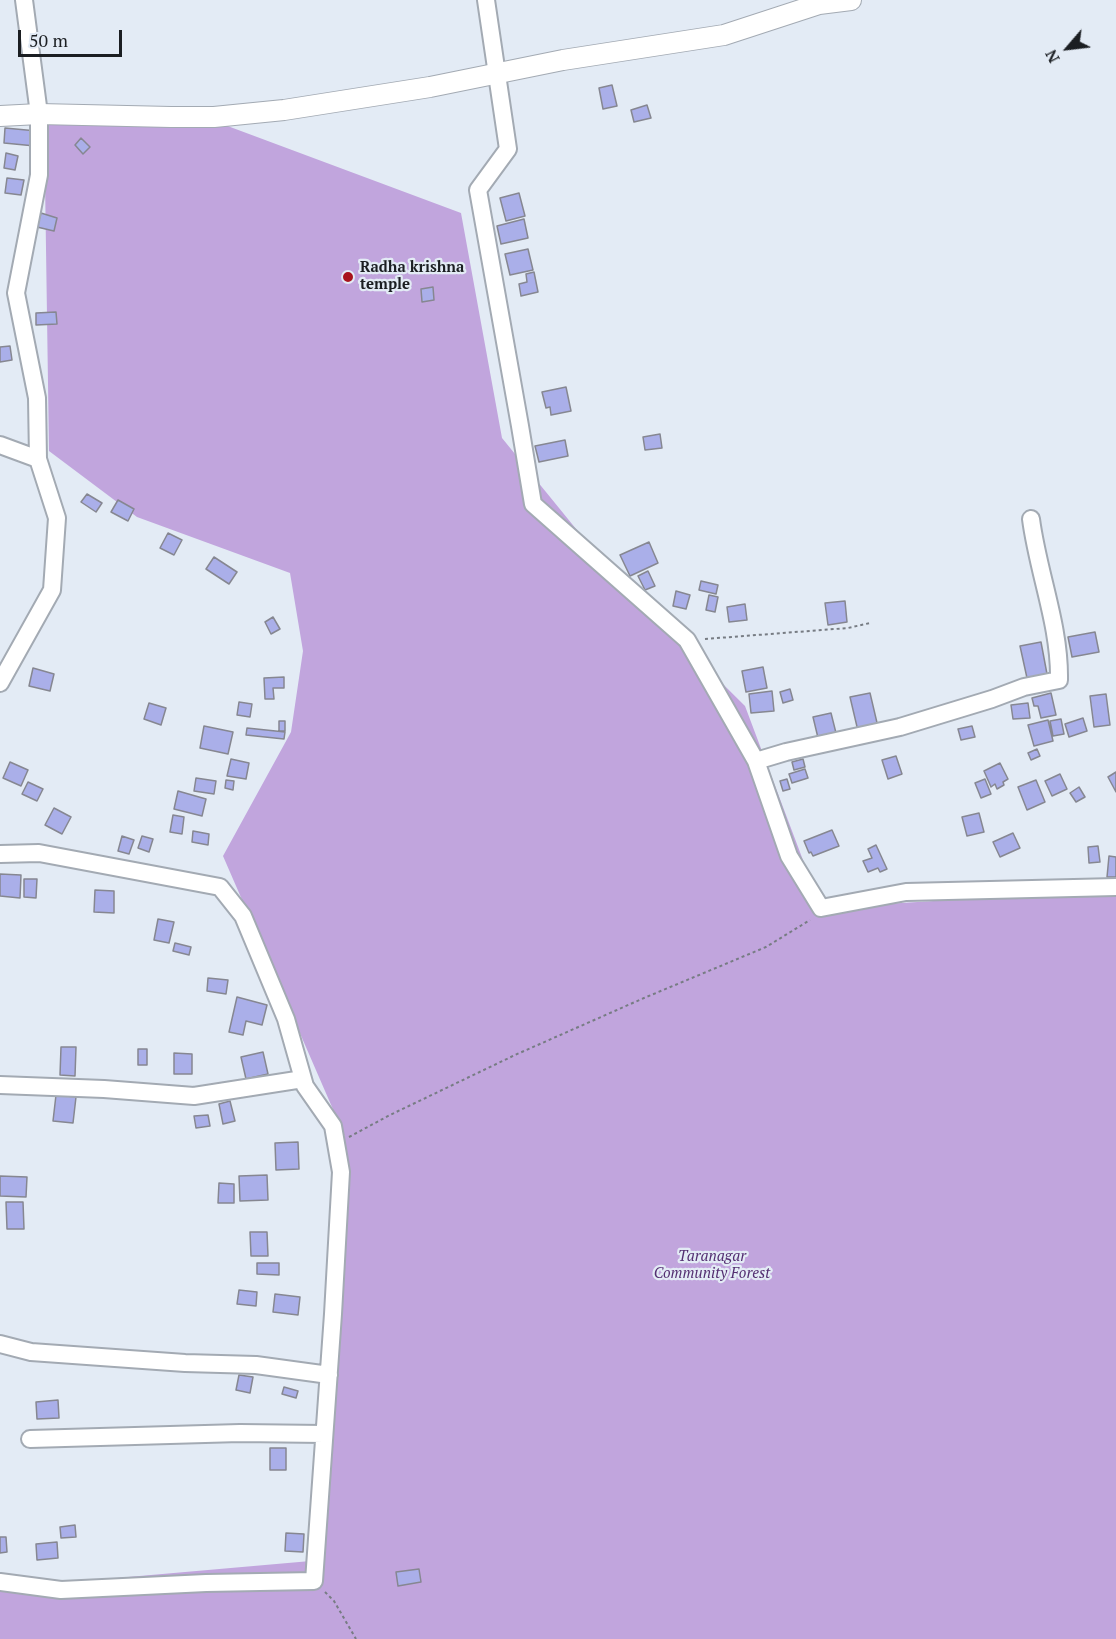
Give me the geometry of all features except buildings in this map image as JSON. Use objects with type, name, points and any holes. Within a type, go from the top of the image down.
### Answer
[{"type":"street","points":[[0,683],[52,590],[57,518],[38,459],[37,398],[16,293],[39,175],[39,114],[24,0]]},
{"type":"street","points":[[486,0],[508,148],[478,190],[532,504],[687,640],[756,760],[789,856],[821,908],[906,892],[1116,886]]},
{"type":"street","points":[[0,116],[39,114],[214,117],[284,110],[430,87],[563,60],[724,35],[819,3],[851,0]]},
{"type":"street","points":[[0,445],[38,459]]},
{"type":"street","points":[[756,760],[900,727],[1024,687],[1059,680],[1059,657],[1049,598],[1034,543],[1032,519]]},
{"type":"street","points":[[0,854],[39,853],[220,887],[243,916],[286,1019],[305,1086],[333,1126],[341,1172],[314,1581],[206,1583],[61,1590],[0,1582]]},
{"type":"street","points":[[0,1085],[104,1089],[194,1096],[303,1079]]},
{"type":"street","points":[[0,1344],[30,1352],[185,1363],[256,1365],[329,1375]]},
{"type":"street","points":[[30,1439],[240,1433],[324,1434]]},
{"type":"path","points":[[687,640],[848,628],[870,623]]},
{"type":"path","points":[[336,1144],[390,1115],[516,1055],[766,947],[810,920],[821,908]]},
{"type":"path","points":[[314,1581],[334,1601],[356,1639]]},
{"type":"green space","name":"Taranagar Community Forest","points":[[190,112],[461,213],[502,438],[616,578],[745,706],[821,908],[1116,891],[1116,1639],[0,1639],[0,1584],[14,1587],[322,1560],[345,1137],[223,856],[291,732],[303,651],[290,573],[137,517],[49,451],[44,113]]},
{"type":"place","name":"Radha krishna temple","points":[[348,277]]}]
